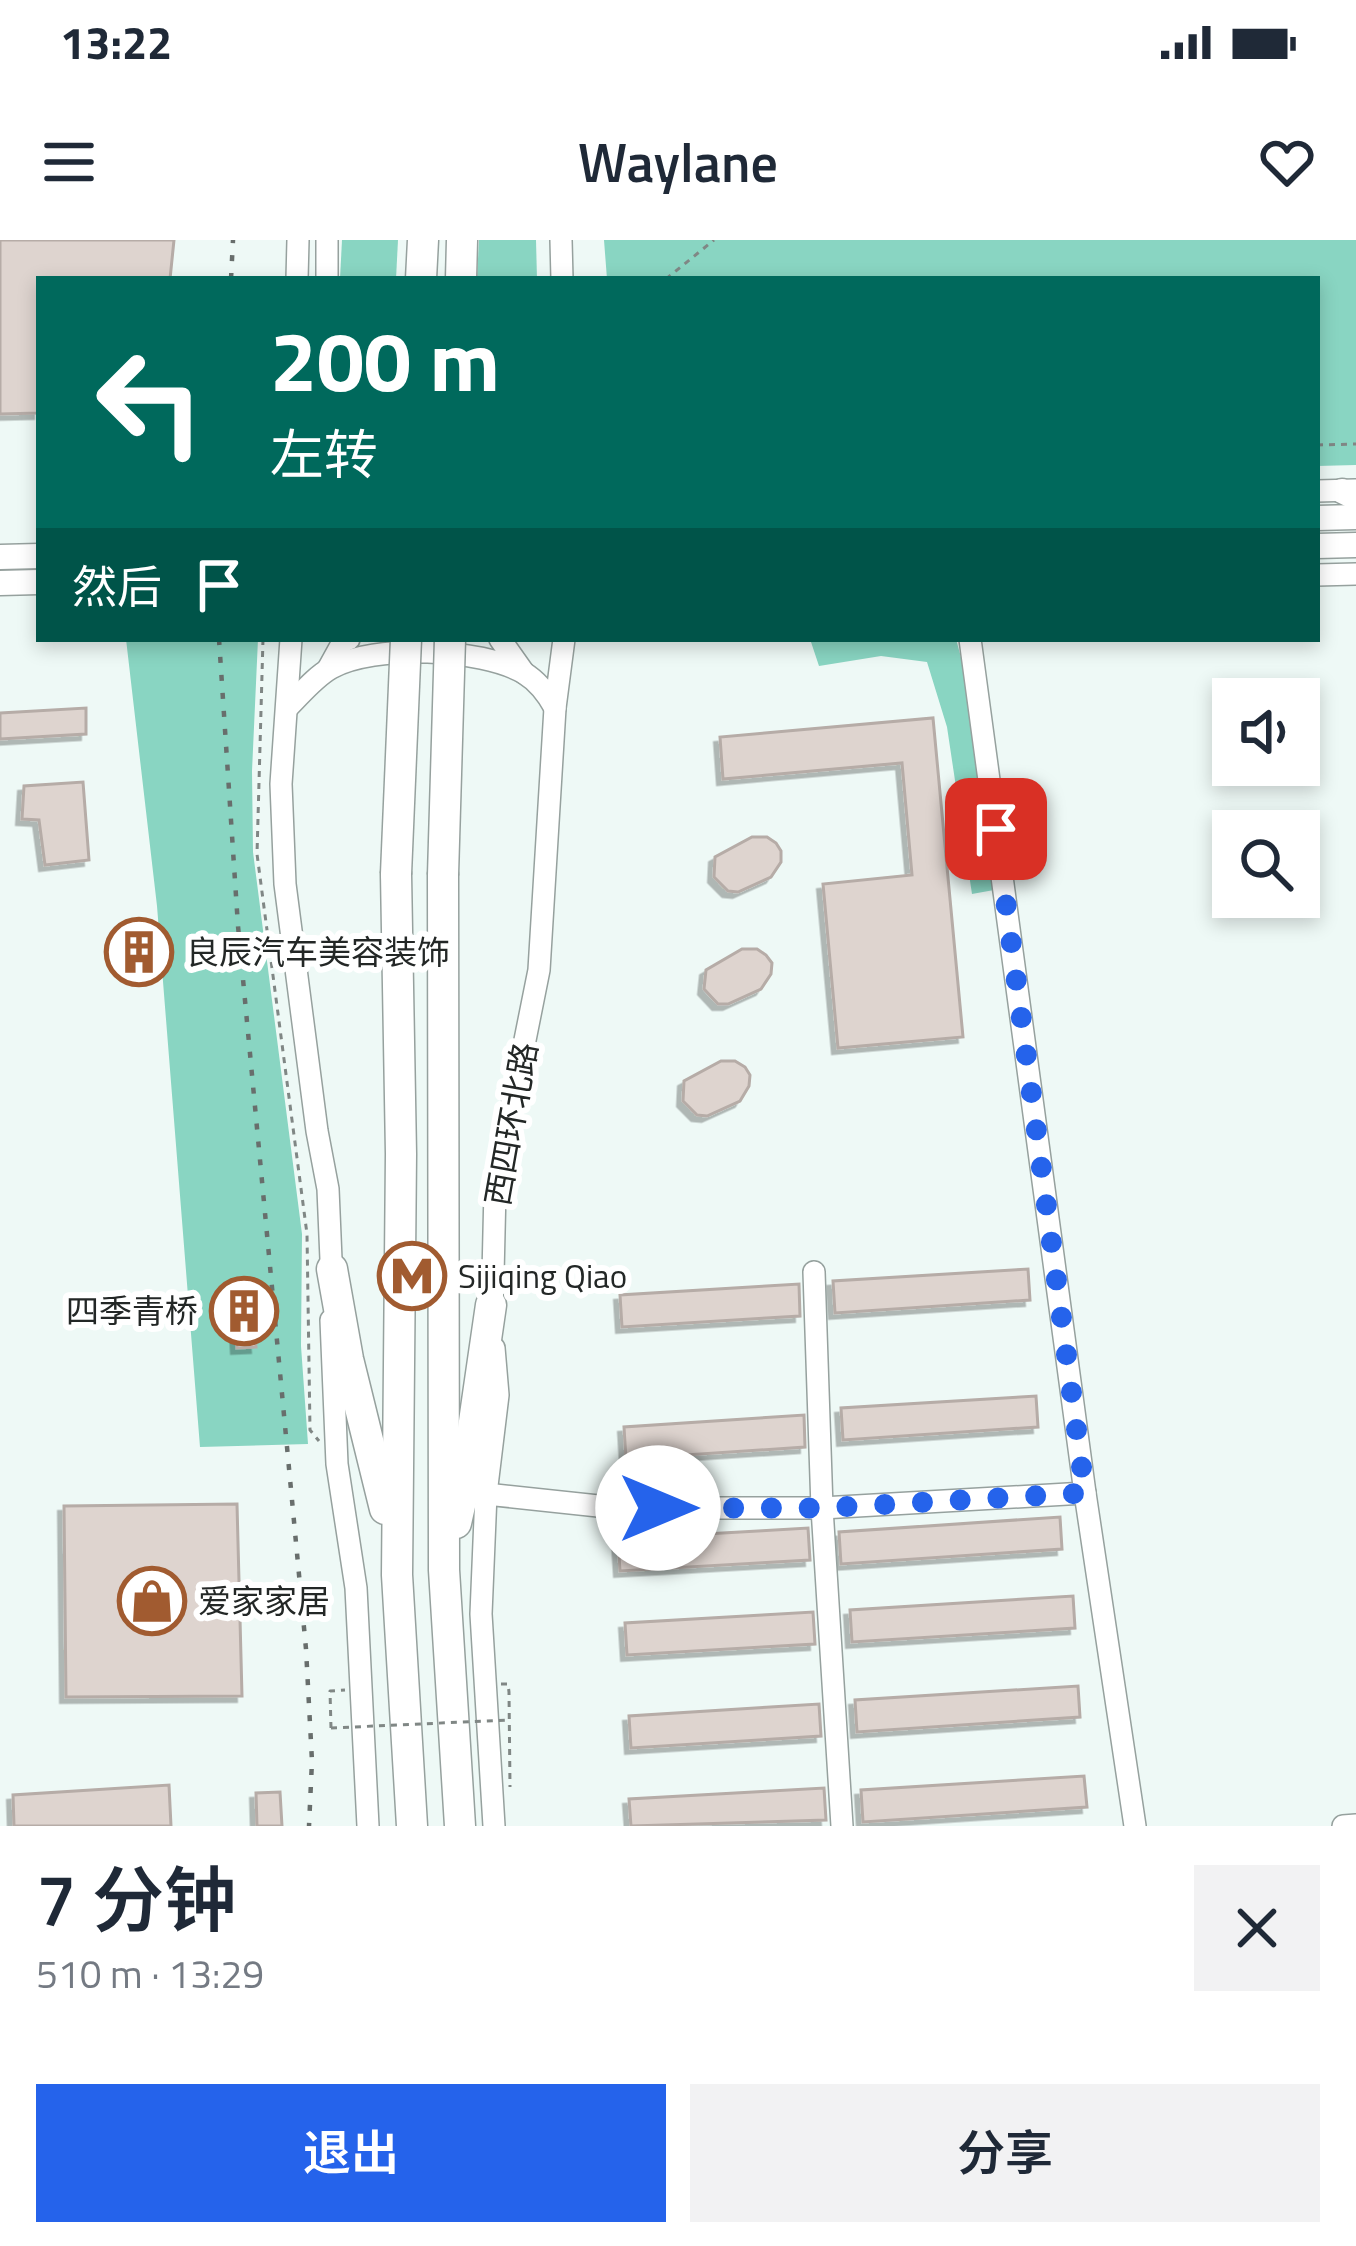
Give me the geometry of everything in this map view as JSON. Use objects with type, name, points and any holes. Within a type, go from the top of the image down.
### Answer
[{"type":"highway","points":[[422,276],[423,240]]},
{"type":"highway","points":[[461,276],[462,240]]},
{"type":"highway","points":[[406,642],[396,874],[401,1154],[398,1574],[412,1826]]},
{"type":"highway","name":"西四环北路","points":[[450,642],[443,875],[444,1570],[460,1826]]},
{"type":"highway","points":[[332,1269],[398,1574]]},
{"type":"highway","points":[[444,1570],[465,1484],[491,1305]]},
{"type":"main road","points":[[1320,518],[1356,517]]},
{"type":"main road","points":[[1320,546],[1356,544]]},
{"type":"main road","points":[[0,557],[36,556]]},
{"type":"main road","points":[[0,583],[36,581]]},
{"type":"street","points":[[297,276],[298,240]]},
{"type":"street","points":[[326,276],[327,240]]},
{"type":"street","points":[[561,240],[562,276]]},
{"type":"street","points":[[1320,575],[1356,574]]},
{"type":"street","points":[[291,642],[281,784],[285,884],[328,1189],[337,1464],[356,1588],[368,1826]]},
{"type":"street","points":[[289,706],[328,669],[343,642]]},
{"type":"street","points":[[502,642],[555,708]]},
{"type":"street","name":"西四环北路","points":[[494,1826],[481,1614],[486,1494],[498,1395],[491,1305],[495,1190],[539,970],[555,708],[564,642]]},
{"type":"street","points":[[970,642],[1085,1493],[1135,1826]]},
{"type":"street","points":[[328,669],[370,655],[428,653],[486,660],[524,674]]},
{"type":"street","points":[[814,1272],[822,1508],[842,1826]]},
{"type":"street","points":[[486,1494],[616,1508],[822,1508],[1085,1493]]},
{"type":"street","points":[[1343,1826],[1356,1825]]},
{"type":"path","points":[[670,276],[714,240]]},
{"type":"path","points":[[1320,445],[1356,444]]},
{"type":"path","points":[[263,642],[257,854],[307,1234],[310,1430],[337,1464]]},
{"type":"path","points":[[508,1684],[511,1777]]},
{"type":"path","points":[[330,1691],[331,1728],[508,1720]]},
{"type":"green space","points":[[342,240],[398,240],[396,276],[340,276]]},
{"type":"green space","points":[[479,240],[536,240],[537,276],[477,276]]},
{"type":"green space","points":[[604,240],[1356,240],[1356,465],[1320,466],[1320,276],[607,276]]},
{"type":"green space","points":[[126,642],[258,642],[253,852],[302,1234],[301,1346],[308,1444],[200,1447],[157,906]]},
{"type":"green space","points":[[811,642],[957,642],[972,698],[994,890],[972,894],[947,727],[927,662],[881,656],[819,666]]},
{"type":"building","points":[[0,240],[174,240],[170,276],[36,276],[36,413],[0,414]]},
{"type":"building","points":[[86,708],[86,734],[0,739],[0,713]]},
{"type":"building","points":[[933,718],[963,1037],[838,1048],[823,884],[912,875],[902,763],[723,779],[720,737]]},
{"type":"building","points":[[83,782],[89,860],[45,865],[39,820],[22,819],[24,786]]},
{"type":"building","points":[[752,837],[767,837],[776,843],[781,862],[771,877],[738,892],[728,891],[714,877],[715,857]]},
{"type":"building","name":"良辰汽车美容装饰","points":[[151,930],[154,971],[126,973],[123,932]]},
{"type":"building","points":[[742,949],[757,949],[766,955],[772,963],[771,974],[761,989],[718,1004],[704,989],[706,970]]},
{"type":"building","points":[[721,1061],[745,1067],[749,1086],[740,1101],[707,1116],[697,1115],[683,1101],[684,1081]]},
{"type":"building","points":[[1028,1269],[1030,1300],[835,1313],[833,1281]]},
{"type":"building","points":[[799,1284],[800,1316],[622,1327],[620,1295]]},
{"type":"building","name":"四季青桥","points":[[252,1297],[256,1347],[237,1348],[234,1298]]},
{"type":"building","points":[[1036,1396],[1038,1427],[843,1440],[841,1408]]},
{"type":"building","points":[[804,1415],[805,1447],[626,1459],[624,1427]]},
{"type":"building","name":"爱家家居","points":[[237,1504],[242,1696],[66,1697],[64,1506]]},
{"type":"building","points":[[1060,1517],[1062,1549],[841,1564],[839,1532]]},
{"type":"building","points":[[808,1528],[810,1560],[620,1571],[618,1539]]},
{"type":"building","points":[[1073,1596],[1075,1628],[852,1642],[850,1610]]},
{"type":"building","points":[[813,1612],[815,1644],[627,1655],[625,1623]]},
{"type":"building","points":[[1078,1686],[1080,1717],[857,1732],[855,1700]]},
{"type":"building","points":[[819,1704],[821,1736],[631,1748],[629,1716]]},
{"type":"building","points":[[1084,1776],[1087,1807],[863,1822],[861,1790]]},
{"type":"building","points":[[169,1785],[171,1826],[14,1826],[13,1795]]},
{"type":"building","points":[[824,1788],[826,1820],[631,1826],[629,1799]]},
{"type":"building","points":[[280,1792],[282,1826],[257,1826],[256,1793]]},
{"type":"railway","points":[[231,276],[233,240]]},
{"type":"railway","points":[[219,642],[238,926],[306,1649],[312,1761],[309,1826]]},
{"type":"place","name":"良辰汽车美容装饰","points":[[139,952]]},
{"type":"place","name":"Sijiqing Qiao","points":[[412,1276]]},
{"type":"place","name":"四季青桥","points":[[244,1311]]},
{"type":"place","name":"爱家家居","points":[[152,1601]]},
{"type":"route","points":[[658,1508],[822,1508],[1085,1493],[996,829]]}]
